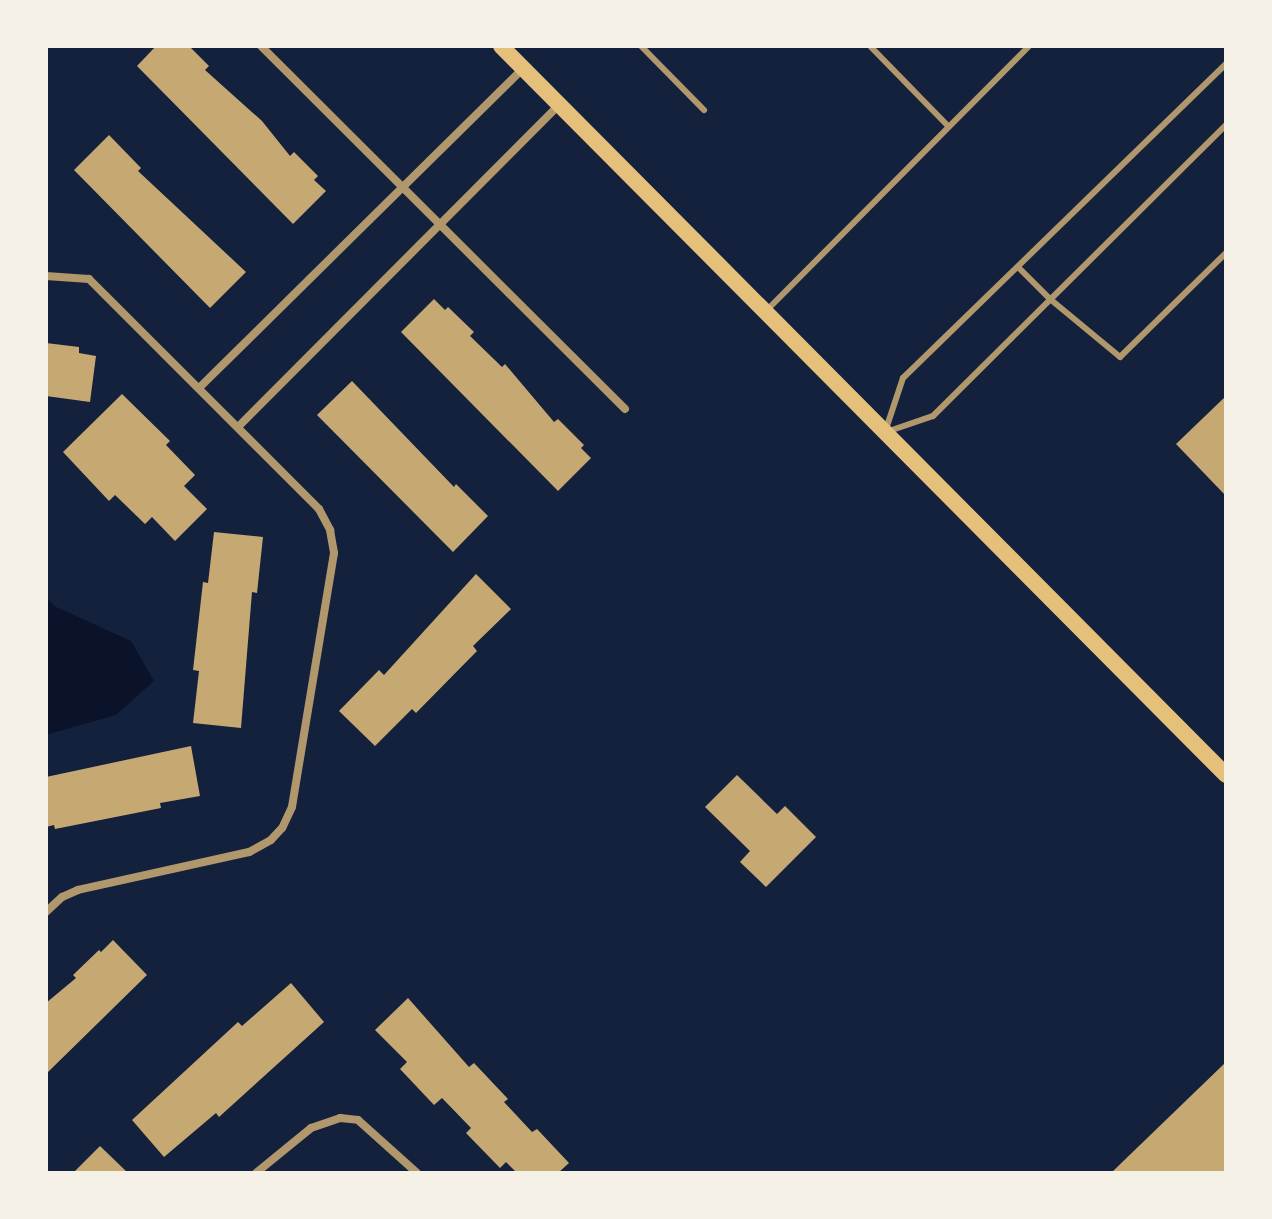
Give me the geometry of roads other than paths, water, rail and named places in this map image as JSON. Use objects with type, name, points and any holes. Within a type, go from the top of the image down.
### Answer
[{"type":"main road","points":[[501,46],[1226,775]]},
{"type":"street","points":[[261,46],[625,409]]},
{"type":"street","points":[[199,388],[523,68]]},
{"type":"street","points":[[239,426],[560,104]]},
{"type":"street","points":[[46,276],[89,279],[319,509],[330,530],[334,553],[290,814],[271,840],[249,852],[78,890],[62,897],[46,912]]},
{"type":"street","points":[[256,1173],[316,1125],[340,1118],[358,1120],[417,1173]]},
{"type":"lane","points":[[641,46],[704,110]]},
{"type":"lane","points":[[870,46],[947,125]]},
{"type":"lane","points":[[765,312],[947,125],[1029,46]]},
{"type":"lane","points":[[885,433],[903,378],[1226,64]]},
{"type":"lane","points":[[885,433],[933,416],[1226,125]]},
{"type":"lane","points":[[1019,268],[1050,299],[1120,357],[1226,253]]},
{"type":"water","points":[[46,596],[54,606],[131,641],[154,681],[116,715],[46,735]]}]
